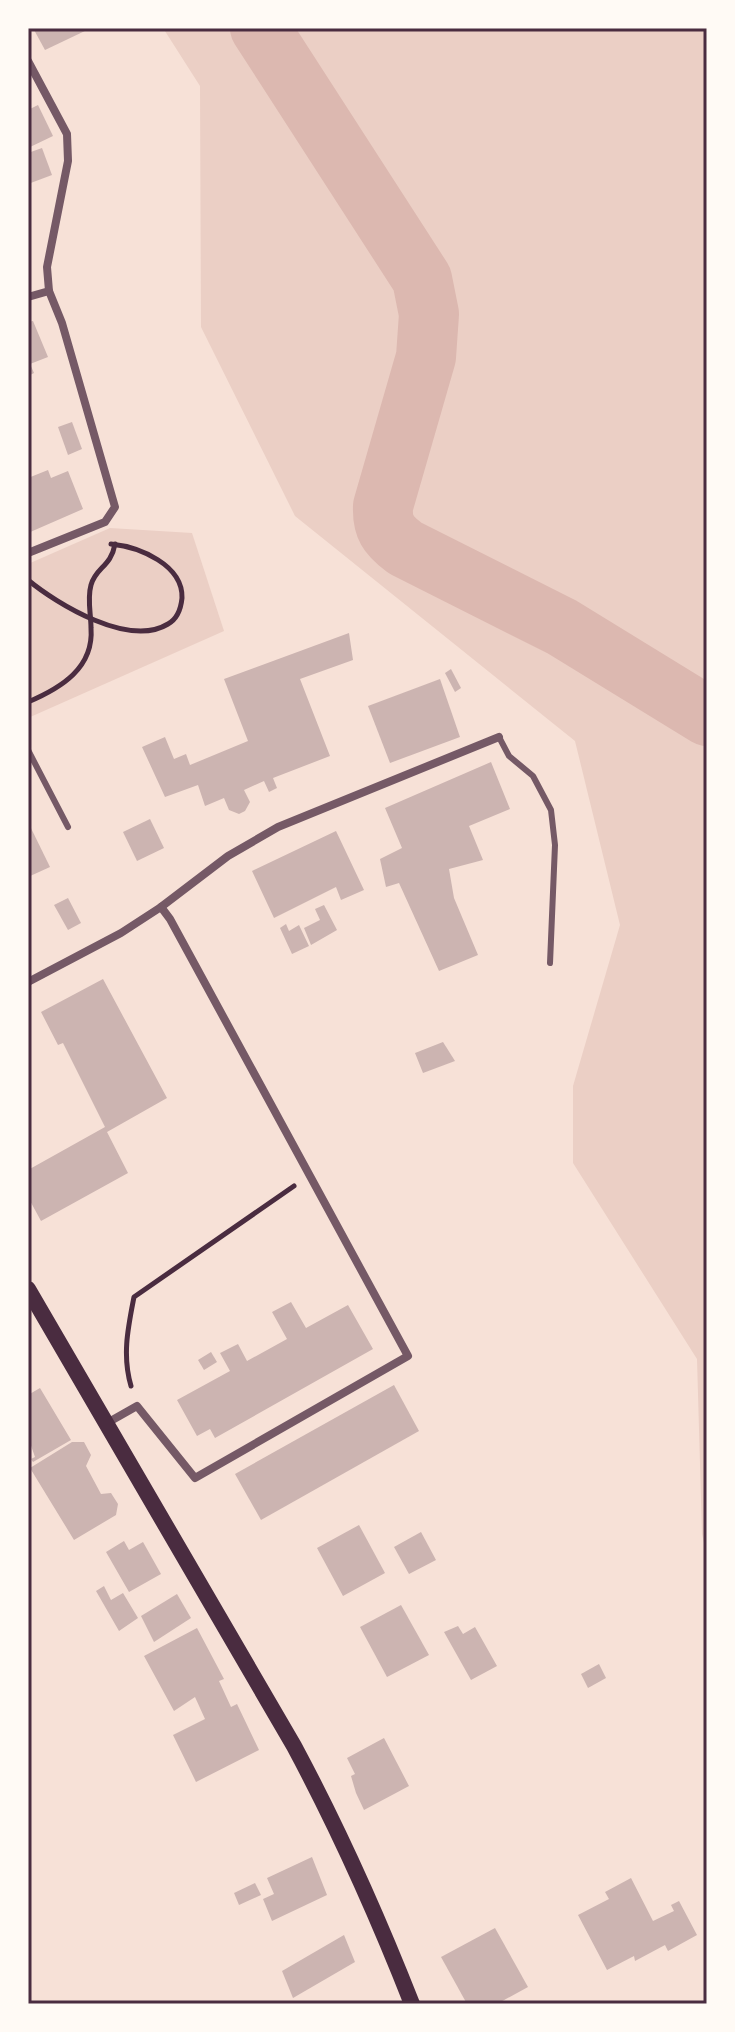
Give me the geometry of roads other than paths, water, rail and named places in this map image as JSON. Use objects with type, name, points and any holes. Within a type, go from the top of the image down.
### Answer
[{"type":"main road","points":[[28,1289],[333,1818],[374,1906],[412,2004]]},
{"type":"street","points":[[28,61],[67,134],[68,161],[47,267],[49,291],[62,323],[115,507],[105,522],[28,553]]},
{"type":"street","points":[[28,297],[49,291]]},
{"type":"street","points":[[28,982],[121,933],[228,856],[278,827],[499,737]]},
{"type":"street","points":[[106,1424],[137,1406],[195,1478],[408,1356],[161,907]]},
{"type":"lane","points":[[499,737],[509,756],[533,776],[551,810],[555,845],[550,963]]},
{"type":"lane","points":[[28,750],[68,827]]},
{"type":"waterway","points":[[260,28],[422,279],[429,314],[426,357],[383,506],[387,530],[405,548],[562,627],[707,716]]}]
